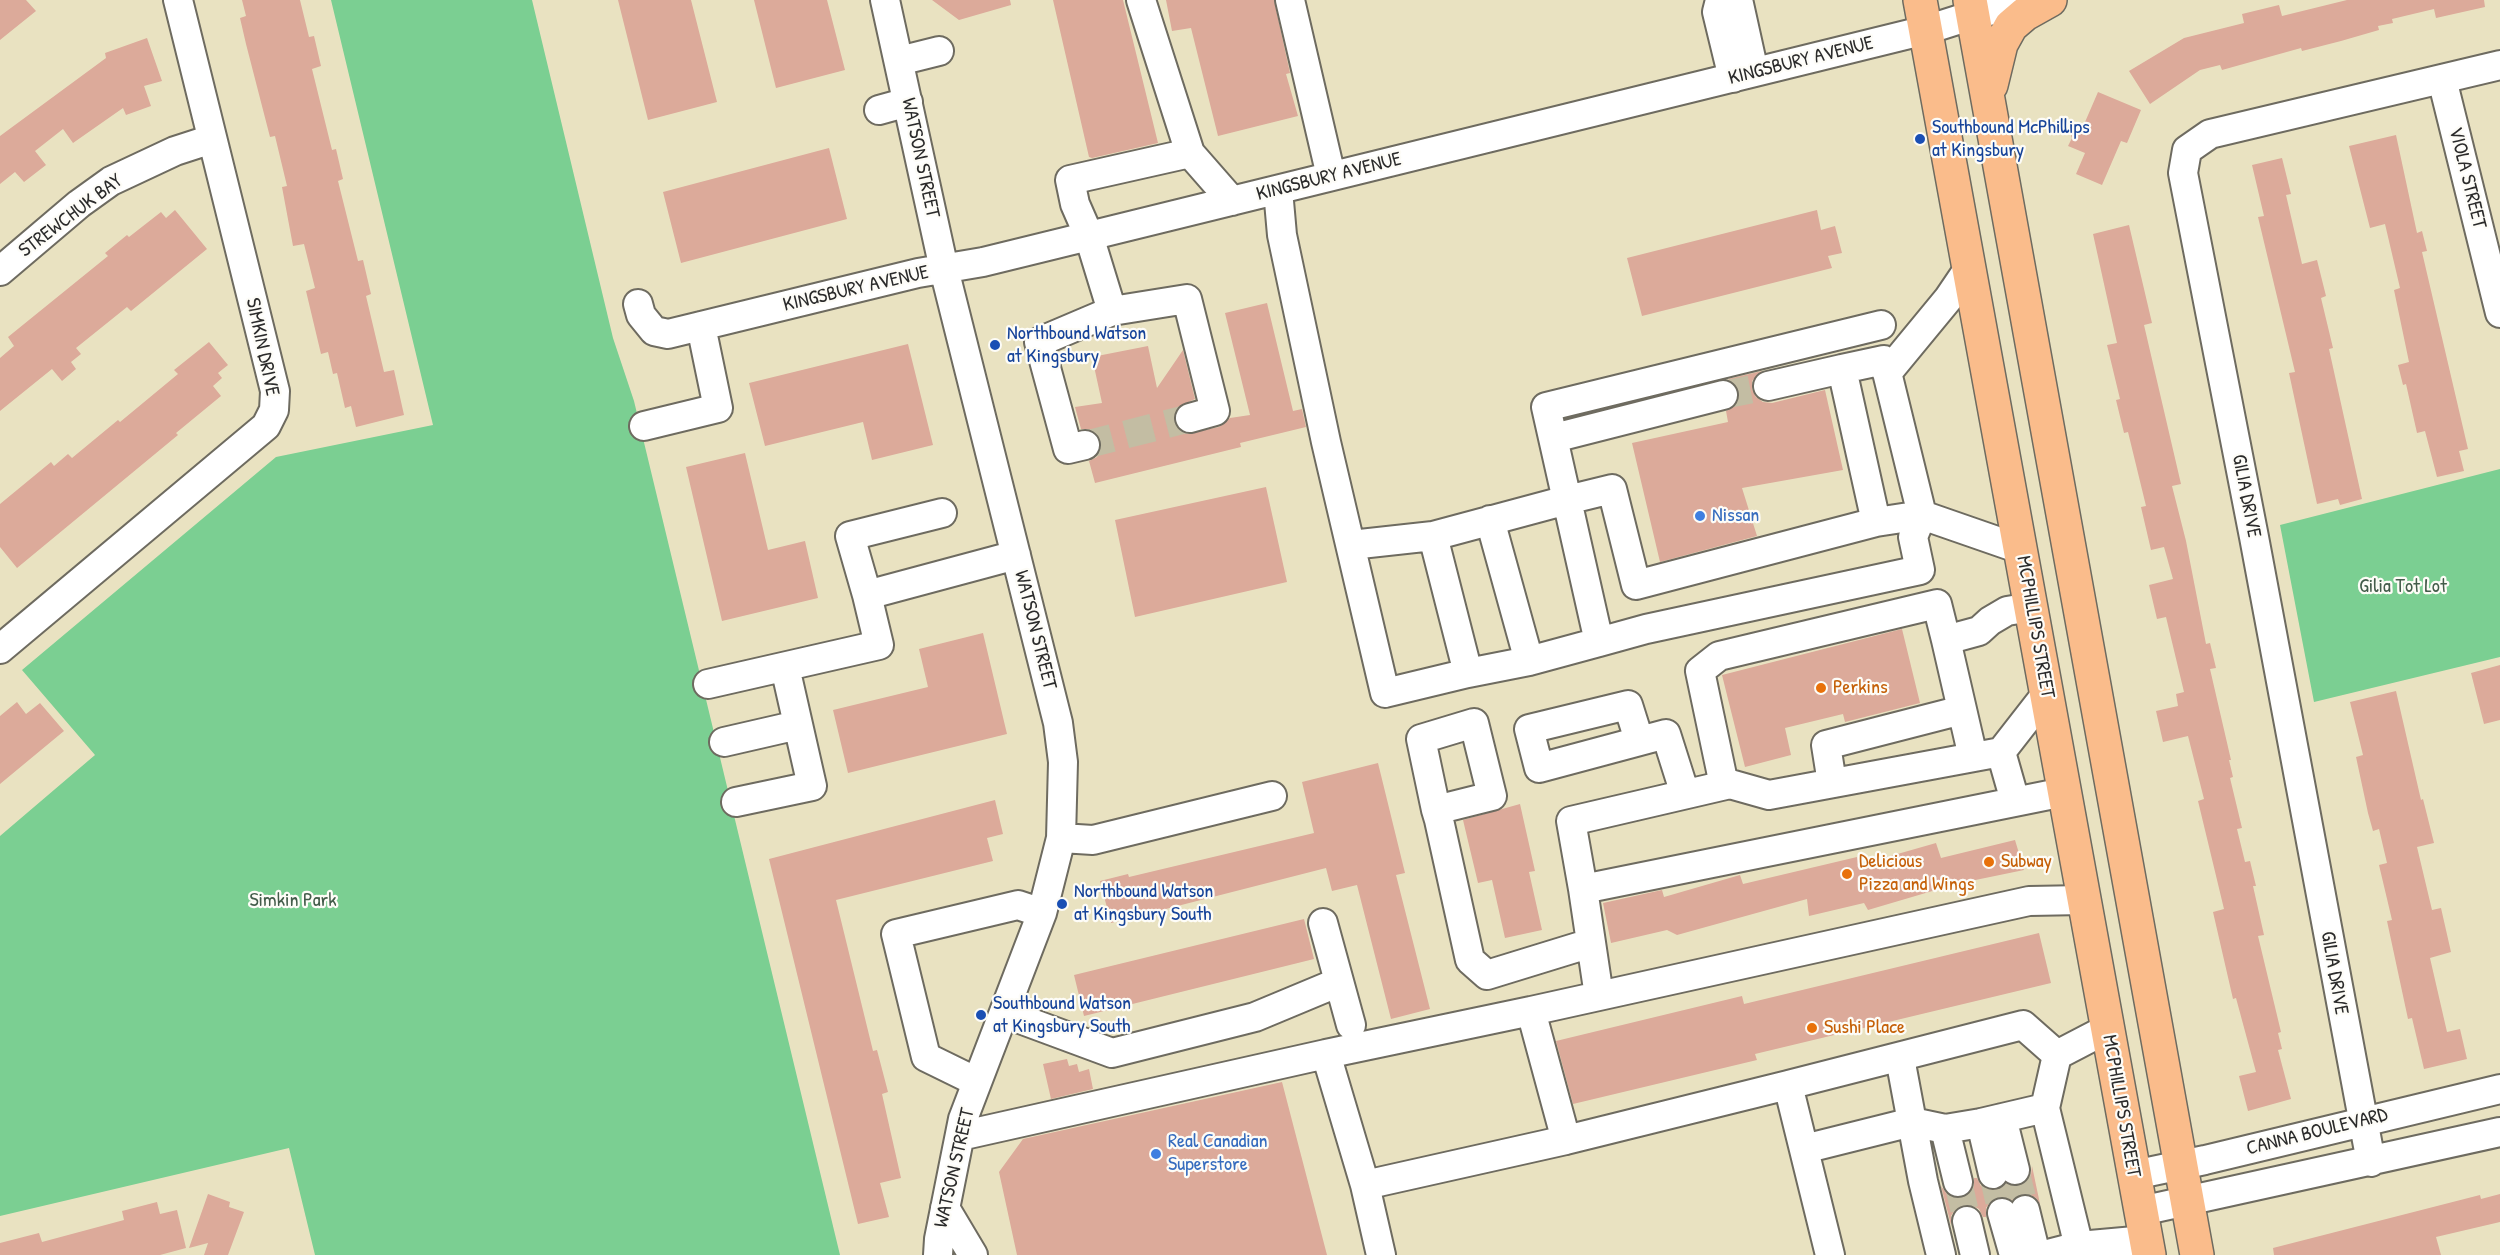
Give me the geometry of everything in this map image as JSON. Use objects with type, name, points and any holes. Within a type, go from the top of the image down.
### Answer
[{"type":"main road","points":[[1988,99],[2001,44],[2011,26],[2025,14],[2050,0]]},
{"type":"main road","points":[[1972,7],[2197,1255]]},
{"type":"main road","name":"MCPHILLIPS STREET","points":[[1923,15],[2145,1235]]},
{"type":"main road","points":[[2057,751],[2106,743]]},
{"type":"main road","points":[[2084,900],[2132,888]]},
{"type":"street","name":"SIMKIN DRIVE","points":[[0,649],[266,426],[271,419],[275,391],[178,0]]},
{"type":"street","name":"WATSON STREET","points":[[885,0],[944,269],[1058,723],[1062,762],[1061,838],[1042,913],[963,1119],[938,1255]]},
{"type":"street","points":[[1141,0],[1190,153],[1232,201]]},
{"type":"street","points":[[1290,0],[1331,176]]},
{"type":"street","points":[[1720,0],[1717,12],[1743,75]]},
{"type":"street","points":[[1735,0],[1739,4],[1743,75]]},
{"type":"street","name":"KINGSBURY AVENUE","points":[[638,304],[646,323],[659,334],[668,334],[944,269],[983,262],[1743,75],[1923,15],[2034,0]]},
{"type":"street","points":[[899,61],[939,51]]},
{"type":"street","name":"GILIA DRIVE","points":[[2371,1162],[2254,537],[2182,173],[2187,150],[2210,134],[2500,65]]},
{"type":"street","name":"VIOLA STREET","points":[[2442,79],[2500,313]]},
{"type":"street","points":[[879,110],[908,102]]},
{"type":"street","name":"STREWCHUK BAY","points":[[0,271],[79,204],[111,181],[175,151],[212,138]]},
{"type":"street","points":[[1112,311],[1089,236],[1075,204],[1070,180],[1190,153]]},
{"type":"street","points":[[1278,190],[1282,235],[1385,693],[1468,672],[1529,661],[1646,629],[1920,570],[1913,537],[1922,515],[1884,360],[1768,386]]},
{"type":"street","points":[[1887,374],[1970,268]]},
{"type":"street","points":[[1077,447],[1039,342],[1112,311],[1187,299],[1203,415]]},
{"type":"street","points":[[644,426],[718,408],[701,326]]},
{"type":"street","points":[[1599,642],[1546,407],[1881,326]]},
{"type":"street","points":[[1842,369],[1876,522]]},
{"type":"street","points":[[1554,438],[1723,396]]},
{"type":"street","points":[[1351,545],[1433,536],[1612,489],[1646,629]]},
{"type":"street","points":[[708,684],[879,645],[850,536],[942,513]]},
{"type":"street","points":[[1636,585],[1876,522],[1922,515],[2020,549]]},
{"type":"street","points":[[1490,520],[1529,661]]},
{"type":"street","points":[[1433,536],[1468,672]]},
{"type":"street","points":[[867,595],[1016,555]]},
{"type":"street","points":[[1724,786],[1700,671],[1719,656],[1937,604],[1973,757]]},
{"type":"street","points":[[1946,640],[1978,631],[1989,621],[2007,611],[2031,608]]},
{"type":"street","points":[[736,802],[812,786],[785,667]]},
{"type":"street","points":[[1599,996],[1571,821],[1730,784],[1768,795],[2001,752],[2047,693]]},
{"type":"street","points":[[1832,783],[1826,745],[1962,710]]},
{"type":"street","points":[[724,742],[798,725]]},
{"type":"street","points":[[1639,740],[1666,734],[1685,794]]},
{"type":"street","points":[[2001,752],[2015,801]]},
{"type":"street","points":[[1583,889],[2064,792]]},
{"type":"street","points":[[1061,838],[1093,840],[1272,796]]},
{"type":"street","points":[[1436,810],[1470,960],[1487,975],[1592,943]]},
{"type":"street","points":[[960,1136],[2029,901],[2084,900]]},
{"type":"street","points":[[977,1082],[926,1057],[896,934],[1018,905],[1042,913]]},
{"type":"street","points":[[1323,923],[1351,1025]]},
{"type":"street","points":[[1004,1012],[1112,1053],[1255,1017],[1339,982]]},
{"type":"street","points":[[1531,1011],[1566,1140]]},
{"type":"street","points":[[1365,1185],[1566,1140],[2023,1025],[2057,1055]]},
{"type":"street","points":[[2080,1251],[2044,1108],[2057,1055],[2108,1029]]},
{"type":"street","points":[[1326,1054],[1365,1185],[1381,1255]]},
{"type":"street","points":[[1899,1058],[1923,1181],[1941,1255]]},
{"type":"street","points":[[1788,1085],[1830,1255]]},
{"type":"street","name":"CANNA BOULEVARD","points":[[2134,1174],[2500,1089]]},
{"type":"street","points":[[1804,1149],[1912,1122],[1945,1129],[2044,1108]]},
{"type":"street","points":[[1992,1120],[2004,1172]]},
{"type":"street","points":[[1945,1129],[1958,1182]]},
{"type":"street","name":"CANNA BOULEVARD","points":[[2044,1255],[2080,1251],[2145,1235],[2188,1200],[2371,1162],[2500,1132]]},
{"type":"street","points":[[945,1208],[973,1255]]},
{"type":"street","points":[[2014,1255],[2014,1212],[2036,1255]]},
{"type":"street","points":[[1967,1221],[1975,1255]]},
{"type":"green space","name":"Simkin Park","points":[[331,0],[532,0],[613,338],[634,401],[840,1255],[315,1255],[289,1148],[0,1216],[0,836],[95,755],[22,670],[276,457],[433,425]]},
{"type":"green space","name":"Gilia Tot Lot","points":[[2500,469],[2500,657],[2314,702],[2280,525]]},
{"type":"building","points":[[0,0],[26,0],[36,11],[0,40]]},
{"type":"building","points":[[242,0],[300,0],[309,37],[314,36],[321,66],[312,69],[332,150],[336,149],[343,179],[338,181],[358,261],[363,260],[371,294],[366,296],[384,372],[394,370],[404,415],[356,427],[351,406],[345,408],[337,373],[333,374],[328,352],[321,354],[306,291],[315,288],[304,244],[293,246],[282,187],[287,186],[275,136],[270,137],[246,44],[240,18],[246,16]]},
{"type":"building","points":[[618,0],[691,0],[717,102],[648,120]]},
{"type":"building","points":[[754,0],[827,0],[845,70],[776,88]]},
{"type":"building","points":[[932,0],[1010,0],[1011,5],[959,20]]},
{"type":"building","points":[[1053,0],[1123,0],[1158,143],[1089,157]]},
{"type":"building","points":[[1166,0],[1274,0],[1290,73],[1286,74],[1298,116],[1218,136],[1191,28],[1172,31]]},
{"type":"building","points":[[2347,0],[2484,0],[2485,7],[2436,18],[2434,9],[2392,19],[2393,23],[2378,26],[2379,30],[2341,41],[2302,51],[2301,48],[2222,70],[2220,65],[2200,70],[2150,104],[2129,71],[2184,38],[2244,23],[2242,14],[2279,5],[2282,16]]},
{"type":"building","points":[[147,38],[162,81],[144,86],[151,106],[126,115],[123,108],[73,143],[63,129],[35,151],[46,165],[24,182],[15,172],[0,184],[0,136],[106,58],[105,53]]},
{"type":"building","points":[[2098,92],[2141,110],[2127,143],[2121,141],[2102,185],[2076,174],[2085,153],[2068,146],[2072,138],[2065,122],[2082,129]]},
{"type":"building","points":[[2396,135],[2417,233],[2422,231],[2427,251],[2422,252],[2468,449],[2459,451],[2464,471],[2437,477],[2425,431],[2417,433],[2406,384],[2403,385],[2398,365],[2409,362],[2394,290],[2400,288],[2385,224],[2370,228],[2349,146]]},
{"type":"building","points":[[829,148],[847,219],[681,263],[663,192]]},
{"type":"building","points":[[2282,158],[2291,194],[2286,195],[2302,264],[2317,260],[2326,296],[2321,298],[2333,348],[2329,349],[2362,499],[2340,505],[2338,499],[2317,504],[2289,373],[2295,372],[2258,217],[2264,216],[2252,165]]},
{"type":"building","points":[[175,210],[207,249],[131,311],[127,307],[76,348],[81,354],[71,362],[76,369],[62,381],[52,369],[0,411],[0,358],[14,346],[8,337],[108,256],[105,253],[127,235],[129,237],[161,212],[166,218]]},
{"type":"building","points":[[1817,210],[1821,230],[1835,226],[1842,253],[1828,256],[1832,268],[1642,316],[1627,258]]},
{"type":"building","points":[[2129,225],[2152,323],[2144,325],[2181,484],[2172,486],[2186,541],[2206,644],[2210,643],[2216,668],[2210,669],[2231,760],[2229,760],[2233,777],[2230,778],[2242,828],[2237,829],[2245,862],[2250,861],[2256,886],[2253,886],[2264,935],[2258,936],[2281,1032],[2278,1033],[2282,1049],[2278,1050],[2291,1099],[2248,1111],[2239,1076],[2256,1072],[2236,998],[2233,999],[2213,912],[2224,909],[2198,801],[2204,799],[2188,736],[2163,742],[2156,711],[2178,706],[2176,694],[2184,692],[2166,617],[2157,619],[2149,585],[2173,579],[2164,547],[2151,550],[2141,507],[2146,506],[2128,432],[2124,433],[2116,400],[2120,399],[2107,345],[2117,343],[2093,234]]},
{"type":"building","points":[[1267,303],[1293,411],[1302,409],[1306,427],[1240,443],[1241,447],[1095,483],[1089,461],[1097,457],[1101,450],[1101,441],[1090,429],[1081,429],[1075,407],[1102,403],[1092,357],[1148,346],[1157,388],[1183,350],[1195,399],[1178,407],[1174,414],[1174,423],[1186,434],[1219,427],[1230,418],[1250,415],[1225,313]]},
{"type":"building","points":[[209,342],[228,365],[218,373],[222,378],[213,386],[221,396],[176,433],[178,435],[17,568],[0,547],[0,504],[51,462],[54,466],[68,454],[72,458],[118,420],[120,422],[178,374],[174,370]]},
{"type":"building","points":[[908,344],[933,445],[872,460],[863,422],[765,446],[749,383]]},
{"type":"building","points":[[1762,371],[1752,381],[1752,389],[1756,397],[1763,402],[1772,403],[1825,390],[1843,470],[1742,488],[1757,536],[1660,562],[1632,443],[1728,422],[1726,411],[1735,406],[1739,399],[1739,392],[1735,384],[1728,379]]},
{"type":"building","points":[[745,453],[768,550],[805,541],[818,598],[722,621],[686,467]]},
{"type":"building","points":[[1266,487],[1287,582],[1135,617],[1115,520]]},
{"type":"building","name":"Perkins","points":[[1902,629],[1920,703],[1845,722],[1843,714],[1785,728],[1791,755],[1745,767],[1722,675]]},
{"type":"building","points":[[983,633],[1007,734],[848,773],[833,710],[928,687],[919,649]]},
{"type":"building","points":[[2500,665],[2500,720],[2484,724],[2471,673]]},
{"type":"building","points":[[2396,691],[2421,800],[2423,799],[2434,843],[2417,847],[2432,910],[2441,908],[2451,952],[2430,958],[2447,1032],[2460,1029],[2467,1059],[2424,1069],[2412,1018],[2408,1019],[2387,921],[2392,920],[2379,865],[2387,863],[2379,829],[2373,831],[2368,813],[2356,757],[2363,755],[2350,702]]},
{"type":"building","points":[[17,702],[26,714],[40,703],[64,731],[0,784],[0,716]]},
{"type":"building","points":[[1378,763],[1405,873],[1396,875],[1430,1009],[1391,1019],[1357,885],[1332,891],[1326,868],[1111,923],[1100,881],[1128,874],[1129,877],[1314,833],[1302,782]]},
{"type":"building","points":[[995,800],[1003,834],[987,838],[993,861],[836,900],[873,1051],[877,1050],[888,1092],[882,1094],[901,1178],[880,1183],[889,1217],[858,1224],[769,859]]},
{"type":"building","points":[[1520,804],[1535,871],[1529,872],[1542,930],[1505,938],[1492,880],[1478,883],[1463,820]]},
{"type":"building","points":[[2015,840],[2024,870],[1956,884],[1868,910],[1864,903],[1809,916],[1807,899],[1677,935],[1667,930],[1611,943],[1603,903],[1662,890],[1664,897],[1740,875],[1743,884],[1857,857],[1859,865],[1936,843],[1941,858]]},
{"type":"building","points":[[1304,919],[1314,959],[1084,1016],[1074,975]]},
{"type":"building","points":[[2039,933],[2051,983],[1755,1054],[1757,1060],[1573,1104],[1556,1041],[1742,996],[1744,1004]]},
{"type":"building","points":[[1067,1059],[1069,1066],[1077,1064],[1079,1072],[1089,1069],[1093,1089],[1051,1099],[1043,1064]]},
{"type":"building","name":"Real Canadian Superstore","points":[[1282,1082],[1327,1255],[1017,1255],[999,1172],[1023,1139]]},
{"type":"building","points":[[2032,1166],[2040,1204],[2029,1194],[2021,1194],[2012,1200],[1998,1197],[1986,1208],[1986,1217],[1983,1217],[1979,1209],[1971,1205],[1964,1205],[1955,1209],[1951,1216],[1951,1225],[1941,1186],[1947,1194],[1954,1198],[1961,1198],[1970,1193],[1974,1186],[1974,1178],[1977,1178],[1981,1186],[1989,1190],[1997,1190],[2006,1183],[2018,1186],[2027,1181],[2031,1175]]},
{"type":"building","points":[[208,1194],[230,1202],[229,1207],[244,1212],[228,1255],[204,1255],[208,1243],[189,1248]]},
{"type":"building","points":[[2500,1194],[2500,1222],[2436,1237],[2441,1255],[2274,1255],[2273,1248],[2480,1195],[2481,1199]]},
{"type":"building","points":[[157,1202],[160,1214],[177,1210],[186,1248],[160,1255],[0,1255],[0,1243],[39,1233],[42,1242],[124,1220],[122,1211]]},
{"type":"tunnel","points":[[1723,395],[1768,386]]},
{"type":"tunnel","points":[[1085,445],[1190,418]]},
{"type":"tunnel","points":[[2015,1170],[2025,1210]]},
{"type":"tunnel","points":[[1993,1174],[2002,1213]]},
{"type":"tunnel","points":[[1958,1182],[1967,1221]]},
{"type":"place","name":"Southbound McPhillips at Kingsbury","points":[[1920,139]]},
{"type":"place","name":"Northbound Watson at Kingsbury","points":[[995,345]]},
{"type":"place","name":"Nissan","points":[[1700,516]]},
{"type":"place","name":"Perkins","points":[[1821,688]]},
{"type":"place","name":"Subway","points":[[1989,862]]},
{"type":"place","name":"Delicious Pizza and Wings","points":[[1847,874]]},
{"type":"place","name":"Northbound Watson at Kingsbury South","points":[[1062,904]]},
{"type":"place","name":"Southbound Watson at Kingsbury South","points":[[981,1015]]},
{"type":"place","name":"Sushi Place","points":[[1812,1028]]},
{"type":"place","name":"Real Canadian Superstore","points":[[1156,1154]]}]
